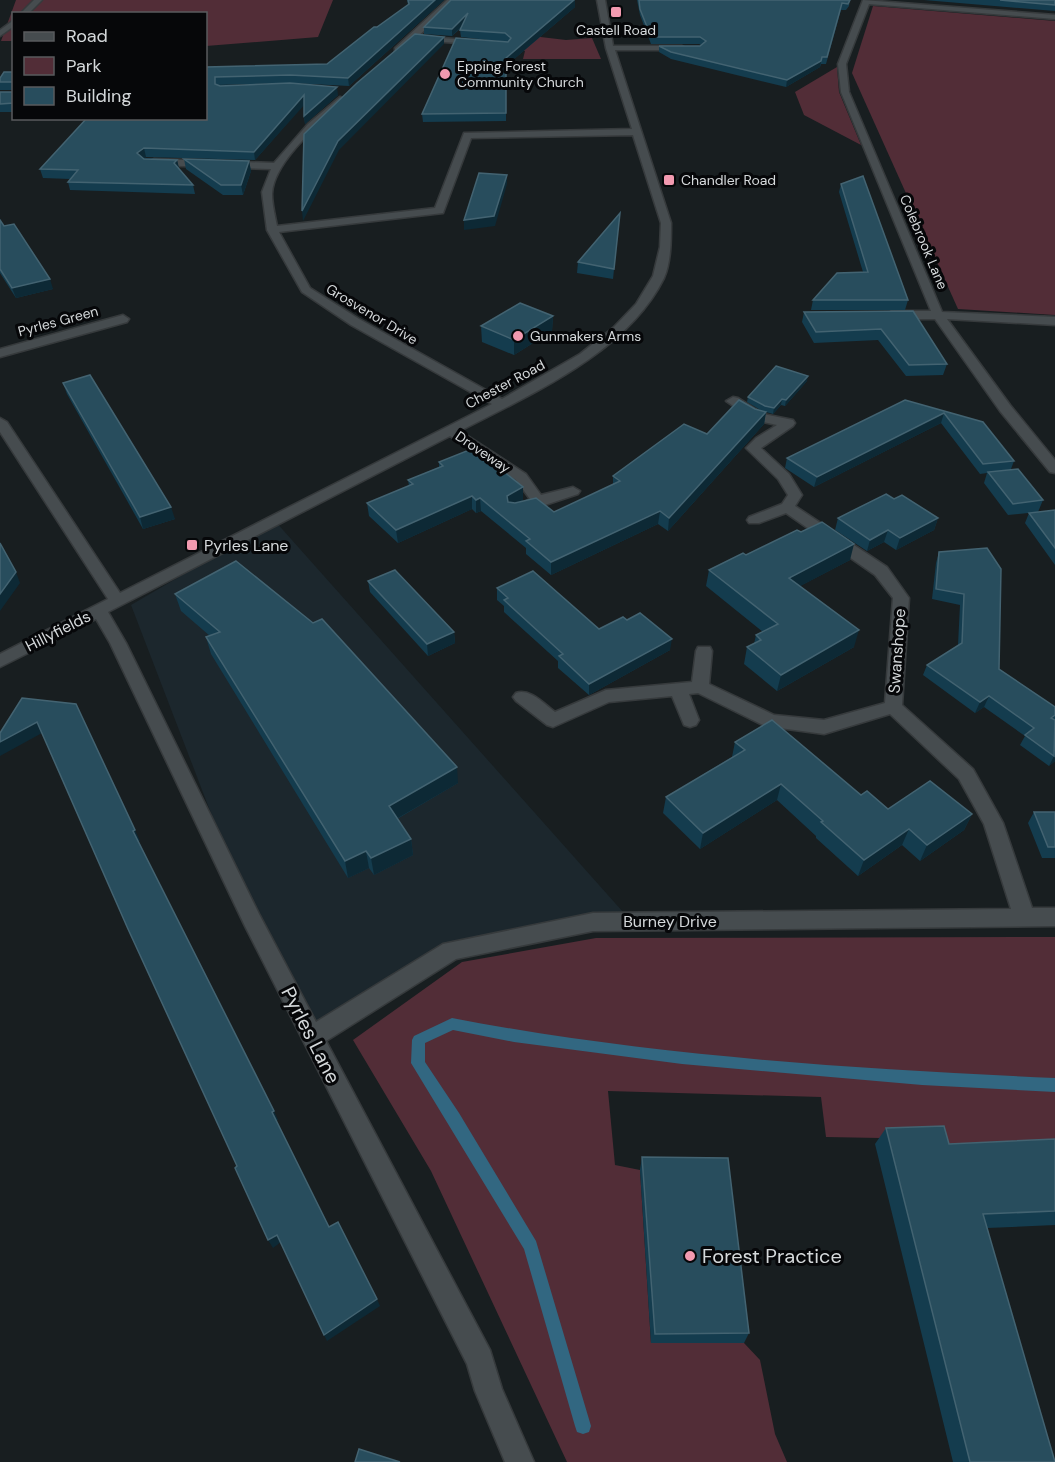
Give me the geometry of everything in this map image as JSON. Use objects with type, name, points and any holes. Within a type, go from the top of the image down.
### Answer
[{"type":"street","points":[[25,12],[38,0]]},
{"type":"street","points":[[386,60],[413,38],[452,0]]},
{"type":"street","name":"Chester Road","points":[[108,605],[502,404],[584,357],[616,331],[640,306],[659,276],[666,223],[610,48],[601,0]]},
{"type":"street","points":[[863,2],[1055,17]]},
{"type":"street","name":"Colebrook Lane","points":[[863,2],[842,64],[845,92],[938,315],[1005,408],[1055,469]]},
{"type":"street","points":[[0,34],[12,24]]},
{"type":"street","points":[[413,38],[485,43]]},
{"type":"street","points":[[610,48],[688,48]]},
{"type":"street","name":"Grosvenor Drive","points":[[338,90],[350,91],[311,126],[277,166],[267,192],[272,230],[306,290],[355,322],[502,404]]},
{"type":"street","points":[[272,230],[439,211],[467,135],[636,132]]},
{"type":"street","points":[[146,162],[277,166]]},
{"type":"street","points":[[881,315],[938,315],[1055,321]]},
{"type":"street","name":"Pyrles Green","points":[[0,352],[123,319]]},
{"type":"street","points":[[733,401],[759,417],[788,423],[769,437],[757,442],[753,448],[791,487],[795,495],[787,507],[754,520]]},
{"type":"street","name":"Pyrles Lane","points":[[0,422],[108,605],[118,643],[252,920],[480,1360],[489,1391],[520,1462]]},
{"type":"street","name":"Droveway","points":[[450,430],[521,477],[538,501]]},
{"type":"street","points":[[515,511],[538,501],[573,491]]},
{"type":"street","name":"Swanshope","points":[[787,507],[881,571],[901,598],[893,707]]},
{"type":"street","name":"Hillyfields","points":[[0,661],[108,605]]},
{"type":"street","points":[[522,696],[554,720],[606,696],[700,687],[704,651]]},
{"type":"street","name":"Swanshope","points":[[700,687],[771,721],[824,727],[893,707]]},
{"type":"street","points":[[678,689],[690,720]]},
{"type":"street","name":"Swanshope","points":[[893,707],[966,774],[993,823],[1025,918]]},
{"type":"street","name":"Burney Drive","points":[[312,1037],[451,951],[593,922],[1055,917]]},
{"type":"shaded area","points":[[275,521],[631,921],[451,951],[312,1037],[252,920],[131,605]]},
{"type":"green space","points":[[16,0],[333,0],[318,37],[207,46],[207,12],[12,12],[12,41],[1,41]]},
{"type":"green space","points":[[873,6],[1055,21],[1055,315],[958,309],[852,73]]},
{"type":"green space","points":[[532,36],[566,40],[592,38],[601,59],[523,59],[525,51],[515,50]]},
{"type":"green space","points":[[837,67],[839,92],[861,145],[804,115],[795,92]]},
{"type":"green space","points":[[1055,937],[1055,1150],[941,1155],[934,1139],[826,1137],[821,1097],[608,1091],[615,1165],[640,1170],[651,1343],[744,1343],[760,1360],[775,1434],[787,1462],[567,1462],[431,1171],[353,1040],[462,962],[596,938]]},
{"type":"building","points":[[408,0],[435,0],[348,78],[290,75],[215,77],[215,84],[220,86],[290,83],[337,87],[304,116],[304,95],[254,152],[144,148],[137,153],[144,159],[177,160],[174,163],[193,185],[68,182],[78,170],[40,169],[85,120],[207,120],[207,67],[327,64],[374,27],[409,4]]},
{"type":"building","points":[[451,0],[574,0],[506,58],[506,113],[422,114],[456,38],[508,42],[511,38],[505,33],[460,30],[468,13],[452,29],[424,27]]},
{"type":"building","points":[[639,0],[850,0],[848,4],[842,3],[827,57],[822,57],[821,61],[787,80],[671,52],[659,46],[700,46],[706,41],[700,37],[651,37],[640,9]]},
{"type":"building","points":[[1000,0],[1055,0],[1055,5]]},
{"type":"building","points":[[415,34],[444,37],[338,141],[302,211],[304,134],[357,83]]},
{"type":"building","points":[[4,72],[12,72],[12,82],[0,82]]},
{"type":"building","points":[[0,92],[12,92],[12,103],[0,104]]},
{"type":"building","points":[[184,159],[249,161],[241,185],[221,185]]},
{"type":"building","points":[[479,173],[507,175],[494,216],[464,220]]},
{"type":"building","points":[[863,176],[908,300],[813,300],[837,273],[868,272],[841,184]]},
{"type":"building","points":[[620,213],[614,269],[578,262]]},
{"type":"building","points":[[0,220],[4,226],[14,224],[50,279],[12,288],[0,269]]},
{"type":"building","points":[[520,303],[553,316],[514,340],[481,326]]},
{"type":"building","points":[[913,311],[947,364],[909,365],[881,329],[816,332],[804,312]]},
{"type":"building","points":[[776,366],[808,376],[786,400],[782,399],[774,408],[748,397]]},
{"type":"building","points":[[90,375],[171,507],[140,517],[63,383]]},
{"type":"building","points":[[739,400],[766,412],[669,518],[660,511],[551,562],[526,541],[530,539],[480,498],[476,500],[472,496],[396,530],[367,503],[413,484],[408,480],[443,466],[439,462],[474,448],[523,487],[507,496],[508,502],[515,503],[536,498],[554,512],[620,481],[613,476],[684,424],[707,434]]},
{"type":"building","points":[[905,400],[983,422],[1014,461],[983,464],[944,413],[817,477],[787,458]]},
{"type":"building","points":[[1018,469],[1043,500],[1013,504],[988,472]]},
{"type":"building","points":[[886,494],[894,499],[902,495],[938,518],[900,538],[888,530],[870,540],[838,518]]},
{"type":"building","points":[[1055,510],[1055,548],[1029,513]]},
{"type":"building","points":[[822,522],[854,544],[789,578],[859,630],[781,675],[747,647],[761,640],[756,635],[778,624],[709,570],[797,530],[801,532]]},
{"type":"building","points":[[0,543],[16,572],[0,594]]},
{"type":"building","points":[[987,548],[1001,569],[999,669],[1055,707],[1055,715],[1051,718],[1055,720],[1054,756],[1025,735],[1034,728],[989,696],[980,702],[927,665],[962,643],[964,594],[936,589],[939,552]]},
{"type":"building","points":[[236,561],[313,623],[322,619],[457,767],[389,806],[411,839],[371,858],[366,851],[345,861],[206,637],[220,632],[175,594]]},
{"type":"building","points":[[395,570],[454,632],[427,644],[368,581]]},
{"type":"building","points":[[533,571],[599,629],[623,617],[627,620],[640,613],[672,639],[589,684],[559,656],[563,654],[504,600],[508,598],[497,588]]},
{"type":"building","points":[[22,698],[76,704],[135,830],[133,831],[274,1111],[272,1112],[329,1227],[338,1222],[377,1299],[324,1335],[277,1235],[268,1240],[235,1168],[237,1166],[128,929],[37,722],[0,742],[0,733]]},
{"type":"building","points":[[772,720],[861,795],[867,791],[888,809],[930,781],[972,814],[927,845],[909,829],[864,860],[781,784],[703,833],[666,797],[745,750],[735,742]]},
{"type":"building","points":[[1034,812],[1055,812],[1055,847],[1048,847]]},
{"type":"building","points":[[944,1126],[949,1144],[1055,1139],[1055,1211],[983,1214],[1055,1462],[970,1462],[886,1128]]},
{"type":"building","name":"Forest Practice","points":[[642,1157],[728,1158],[749,1333],[655,1334]]},
{"type":"building","points":[[359,1449],[400,1462],[355,1462]]},
{"type":"waterway","points":[[583,1426],[531,1246],[418,1063],[419,1040],[452,1024],[514,1036],[682,1058],[922,1079],[1055,1085]]},
{"type":"place","name":"Castell Road","points":[[616,12]]},
{"type":"place","name":"Epping Forest Community Church","points":[[445,74]]},
{"type":"place","name":"Chandler Road","points":[[669,180]]},
{"type":"place","name":"Gunmakers Arms","points":[[518,336]]},
{"type":"place","name":"Pyrles Lane","points":[[192,545]]},
{"type":"place","name":"Forest Practice","points":[[690,1256]]}]
